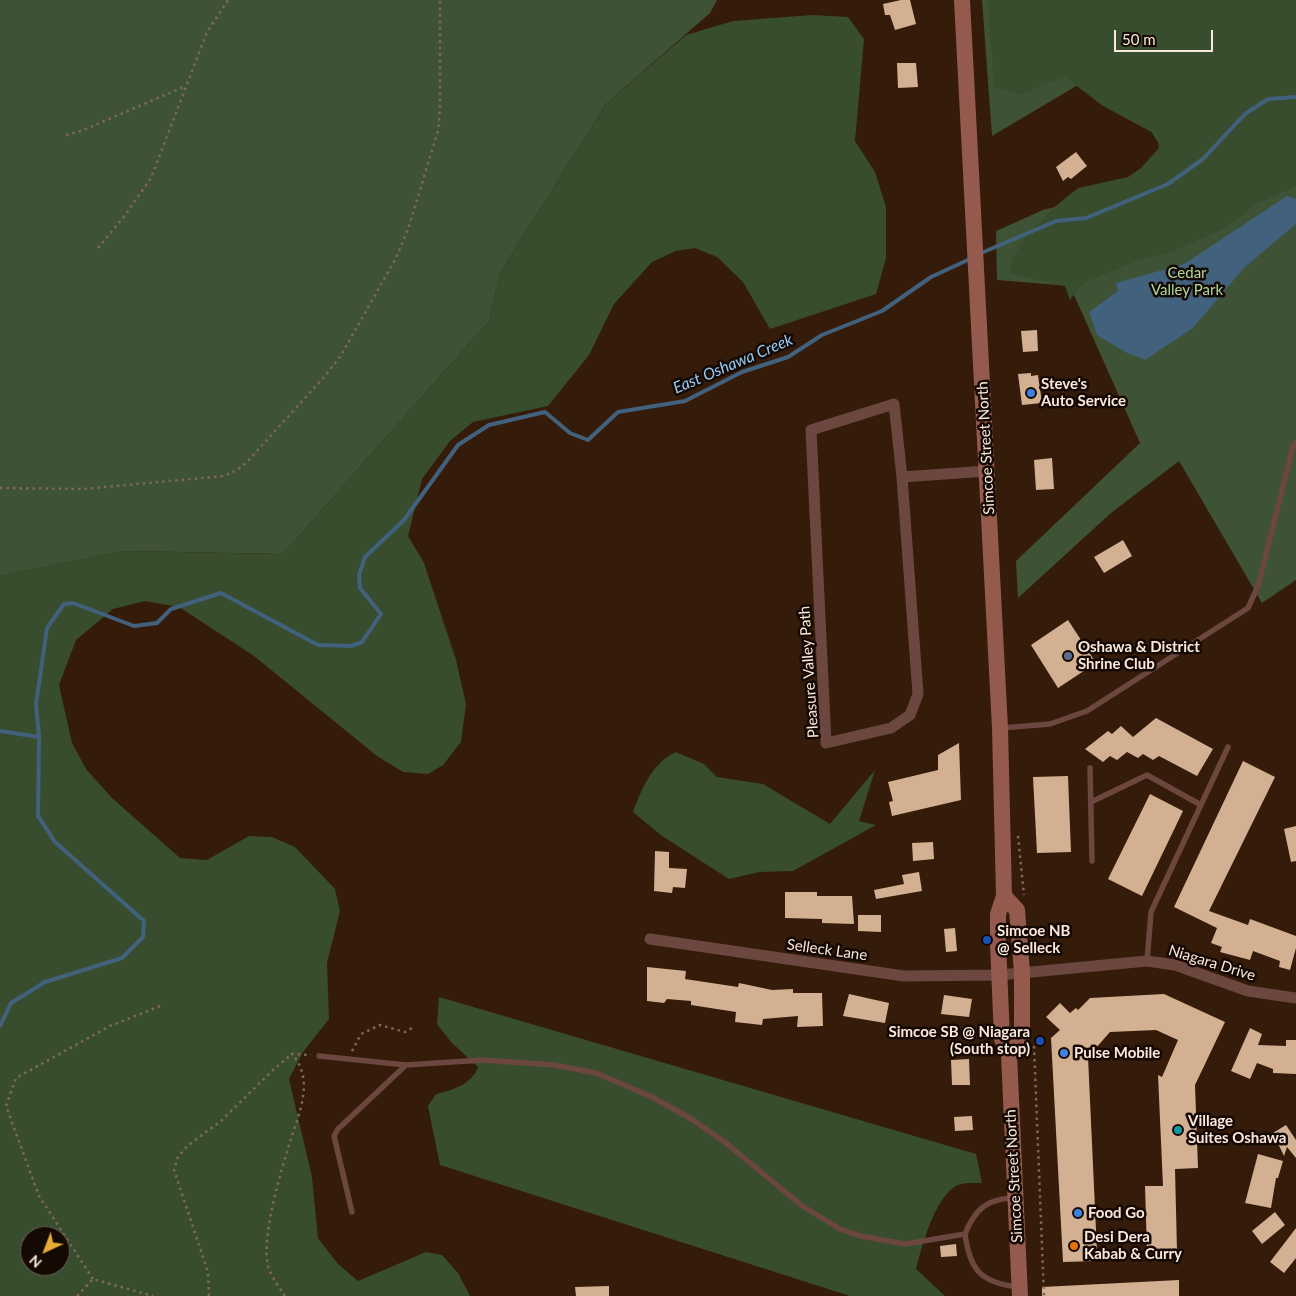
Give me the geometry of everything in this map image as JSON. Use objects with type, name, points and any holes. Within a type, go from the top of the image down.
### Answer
[{"type":"main road","name":"Simcoe Street North","points":[[962,0],[1000,728],[1004,896],[998,914],[1002,1039],[1009,1055],[1014,1198],[1020,1292]]},
{"type":"main road","points":[[1004,896],[1017,910],[1022,972],[1022,1038],[1009,1055]]},
{"type":"street","name":"Pleasure Valley Path","points":[[894,404],[902,477],[918,694],[910,715],[891,728],[826,744],[811,430],[894,404]]},
{"type":"street","points":[[902,477],[987,471]]},
{"type":"street","name":"Selleck Lane","points":[[650,939],[904,976],[1000,975]]},
{"type":"street","name":"Niagara Drive","points":[[1000,975],[1147,961],[1175,966],[1248,991],[1296,998]]},
{"type":"lane","points":[[1000,728],[1050,724],[1087,711],[1248,608],[1258,586],[1293,446],[1296,442]]},
{"type":"lane","points":[[1147,961],[1151,912],[1228,747]]},
{"type":"lane","points":[[1090,768],[1092,861]]},
{"type":"lane","points":[[1091,802],[1147,775],[1201,805]]},
{"type":"lane","points":[[319,1056],[406,1065],[483,1060],[554,1065],[596,1073],[650,1096],[693,1120],[726,1143],[801,1205],[838,1228],[860,1236],[904,1244],[965,1234]]},
{"type":"lane","points":[[352,1212],[334,1136],[338,1129],[406,1065]]},
{"type":"lane","points":[[1014,1198],[994,1200],[979,1210],[965,1234],[968,1257],[977,1271],[1020,1292]]},
{"type":"path","points":[[98,248],[123,218],[151,178],[207,32],[228,0]]},
{"type":"path","points":[[0,488],[83,489],[224,476],[246,463],[324,377],[340,357],[396,258],[408,229],[438,131],[440,108],[440,0]]},
{"type":"path","points":[[66,135],[81,131],[186,86]]},
{"type":"path","points":[[153,1296],[93,1279],[39,1196],[6,1106],[16,1078],[110,1026],[163,1005]]},
{"type":"path","points":[[348,1059],[361,1034],[380,1025],[404,1032],[412,1028]]},
{"type":"path","points":[[285,1296],[268,1266],[266,1246],[302,1101],[304,1076],[299,1063],[292,1054]]},
{"type":"path","points":[[210,1296],[208,1272],[174,1170],[178,1157],[187,1146],[221,1121],[292,1054],[319,1056]]},
{"type":"path","points":[[77,1296],[93,1279]]},
{"type":"green space","points":[[0,0],[717,0],[710,13],[606,104],[500,273],[489,321],[283,554],[125,551],[0,576]]},
{"type":"green space","name":"Cedar Valley Park","points":[[982,0],[1296,0],[1296,580],[1262,603],[1179,461],[1111,513],[1018,598],[1016,561],[1140,443],[1070,286],[997,280],[996,231],[1043,210],[1111,193],[1171,163],[1110,66],[992,136]]},
{"type":"green space","points":[[988,0],[1296,0],[1296,186],[1256,204],[1225,228],[1174,251],[1134,262],[1083,283],[1070,300],[1065,286],[1010,273],[1012,260],[1025,238],[1052,209],[1078,188],[1128,177],[1141,168],[1159,148],[1157,135],[1103,106],[1065,77],[1021,94],[994,88]]},
{"type":"green space","points":[[812,15],[848,17],[864,39],[855,141],[875,172],[886,207],[886,258],[876,294],[770,329],[743,282],[717,257],[695,248],[676,251],[652,262],[614,304],[589,355],[548,406],[473,422],[450,441],[422,479],[408,536],[424,563],[456,660],[466,704],[461,742],[443,765],[428,774],[403,772],[377,756],[254,656],[179,607],[145,601],[113,609],[76,640],[59,685],[72,743],[86,769],[112,798],[180,858],[207,860],[249,836],[272,837],[295,847],[335,889],[340,911],[327,963],[329,1019],[303,1052],[289,1079],[312,1177],[318,1238],[338,1264],[358,1281],[426,1252],[442,1255],[458,1273],[470,1296],[0,1296],[0,576],[125,551],[283,554],[489,321],[500,273],[606,104],[686,35],[733,21]]},
{"type":"green space","points":[[676,752],[704,764],[717,777],[763,784],[830,824],[875,770],[859,821],[876,825],[793,871],[759,872],[729,879],[662,836],[633,812],[644,785],[654,769]]},
{"type":"green space","points":[[439,997],[976,1154],[982,1183],[956,1186],[941,1201],[930,1224],[916,1269],[945,1296],[850,1296],[440,1165],[428,1106],[436,1094],[467,1082],[478,1067],[451,1042],[437,1024]]},
{"type":"water","points":[[1287,196],[1296,199],[1296,224],[1244,268],[1193,328],[1145,360],[1125,352],[1097,335],[1089,312],[1118,291],[1116,283],[1184,264]]},
{"type":"building","points":[[910,0],[916,24],[895,30],[890,15],[885,15],[883,4]]},
{"type":"building","points":[[897,63],[916,63],[918,87],[898,88]]},
{"type":"building","points":[[1076,152],[1087,166],[1071,179],[1068,177],[1063,181],[1056,167]]},
{"type":"building","points":[[1037,330],[1038,351],[1023,352],[1021,331]]},
{"type":"building","points":[[1031,373],[1031,376],[1038,375],[1042,403],[1022,405],[1018,374]]},
{"type":"building","points":[[1052,458],[1054,489],[1036,490],[1034,460]]},
{"type":"building","points":[[1123,540],[1132,556],[1104,573],[1094,557]]},
{"type":"building","name":"Oshawa & District Shrine Club","points":[[1068,620],[1096,663],[1058,688],[1031,645]]},
{"type":"building","points":[[1156,718],[1213,749],[1197,776],[1159,756],[1153,760],[1143,754],[1138,758],[1127,752],[1117,760],[1110,756],[1103,762],[1085,749],[1108,731],[1112,734],[1121,726],[1133,737]]},
{"type":"building","points":[[959,743],[961,800],[892,816],[889,802],[893,801],[888,782],[938,770],[938,755]]},
{"type":"building","points":[[1243,761],[1275,777],[1209,911],[1248,925],[1250,919],[1296,936],[1296,948],[1290,970],[1279,967],[1280,961],[1253,951],[1250,960],[1220,952],[1222,947],[1211,943],[1217,928],[1174,907]]},
{"type":"building","points":[[1068,776],[1071,852],[1037,853],[1033,777]]},
{"type":"building","points":[[1150,794],[1183,811],[1142,896],[1108,879]]},
{"type":"building","points":[[1296,826],[1296,861],[1291,862],[1284,829]]},
{"type":"building","points":[[933,842],[934,859],[913,861],[912,843]]},
{"type":"building","points":[[655,851],[669,852],[669,868],[687,869],[685,888],[673,887],[672,893],[654,891]]},
{"type":"building","points":[[919,872],[922,891],[876,899],[874,890],[904,884],[902,875]]},
{"type":"building","points":[[785,892],[817,892],[817,896],[852,896],[854,924],[822,923],[822,919],[785,918]]},
{"type":"building","points":[[858,915],[881,915],[881,932],[858,931]]},
{"type":"building","points":[[955,928],[957,951],[946,952],[944,929]]},
{"type":"building","points":[[647,967],[686,971],[685,979],[738,987],[739,983],[772,990],[793,989],[793,993],[822,993],[823,1026],[797,1027],[798,1016],[763,1019],[762,1025],[735,1022],[736,1012],[691,1005],[691,1001],[667,999],[664,1003],[647,1001]]},
{"type":"building","points":[[849,994],[889,1003],[885,1023],[843,1016]]},
{"type":"building","name":"Village Suites Oshawa","points":[[1164,994],[1225,1022],[1195,1085],[1198,1168],[1175,1169],[1177,1251],[1147,1251],[1145,1186],[1163,1186],[1158,1075],[1162,1077],[1178,1040],[1156,1030],[1110,1032],[1088,1057],[1097,1252],[1094,1252],[1095,1261],[1063,1262],[1051,1038],[1060,1030],[1046,1017],[1060,1003],[1070,1013],[1076,1008],[1078,1010],[1090,998]]},
{"type":"building","points":[[944,995],[972,999],[969,1017],[941,1014]]},
{"type":"building","points":[[1250,1028],[1262,1034],[1258,1045],[1286,1046],[1286,1040],[1296,1040],[1296,1074],[1273,1073],[1273,1069],[1257,1063],[1250,1079],[1231,1071]]},
{"type":"building","points":[[969,1059],[970,1085],[952,1085],[951,1060]]},
{"type":"building","points":[[972,1116],[973,1130],[955,1131],[954,1117]]},
{"type":"building","points":[[1286,1125],[1296,1140],[1296,1158],[1287,1147],[1284,1156],[1273,1133]]},
{"type":"building","points":[[1258,1154],[1283,1161],[1278,1178],[1276,1178],[1271,1208],[1245,1203]]},
{"type":"building","points":[[1275,1212],[1285,1225],[1262,1244],[1252,1231]]},
{"type":"building","points":[[1296,1228],[1296,1258],[1284,1273],[1270,1262]]},
{"type":"building","points":[[956,1244],[957,1256],[941,1257],[940,1246]]},
{"type":"building","points":[[1179,1280],[1179,1296],[1042,1296],[1042,1287]]},
{"type":"building","points":[[609,1286],[609,1296],[576,1296],[575,1287]]},
{"type":"waterway","name":"East Oshawa Creek","points":[[979,254],[1056,221],[1086,218],[1168,184],[1203,159],[1245,114],[1268,99],[1296,97]]},
{"type":"waterway","name":"East Oshawa Creek","points":[[0,1026],[11,1003],[45,982],[122,958],[143,937],[144,921],[55,842],[38,816],[39,737],[36,704],[47,628],[64,604],[73,603],[134,626],[157,623],[171,609],[221,593],[318,645],[351,646],[362,642],[381,614],[360,588],[359,575],[365,557],[404,520],[458,445],[489,425],[545,412],[570,433],[588,440],[618,412],[685,401],[742,372],[788,357],[822,335],[882,311],[931,277],[970,259]]},
{"type":"waterway","points":[[0,731],[39,737]]},
{"type":"place","name":"Steve's Auto Service","points":[[1031,393]]},
{"type":"place","name":"Oshawa & District Shrine Club","points":[[1068,656]]},
{"type":"place","name":"Simcoe NB @ Selleck","points":[[987,940]]},
{"type":"place","name":"Simcoe SB @ Niagara (South stop)","points":[[1040,1041]]},
{"type":"place","name":"Pulse Mobile","points":[[1064,1053]]},
{"type":"place","name":"Village Suites Oshawa","points":[[1178,1130]]},
{"type":"place","name":"Food Go","points":[[1078,1213]]},
{"type":"place","name":"Desi Dera Kabab & Curry","points":[[1074,1246]]}]
